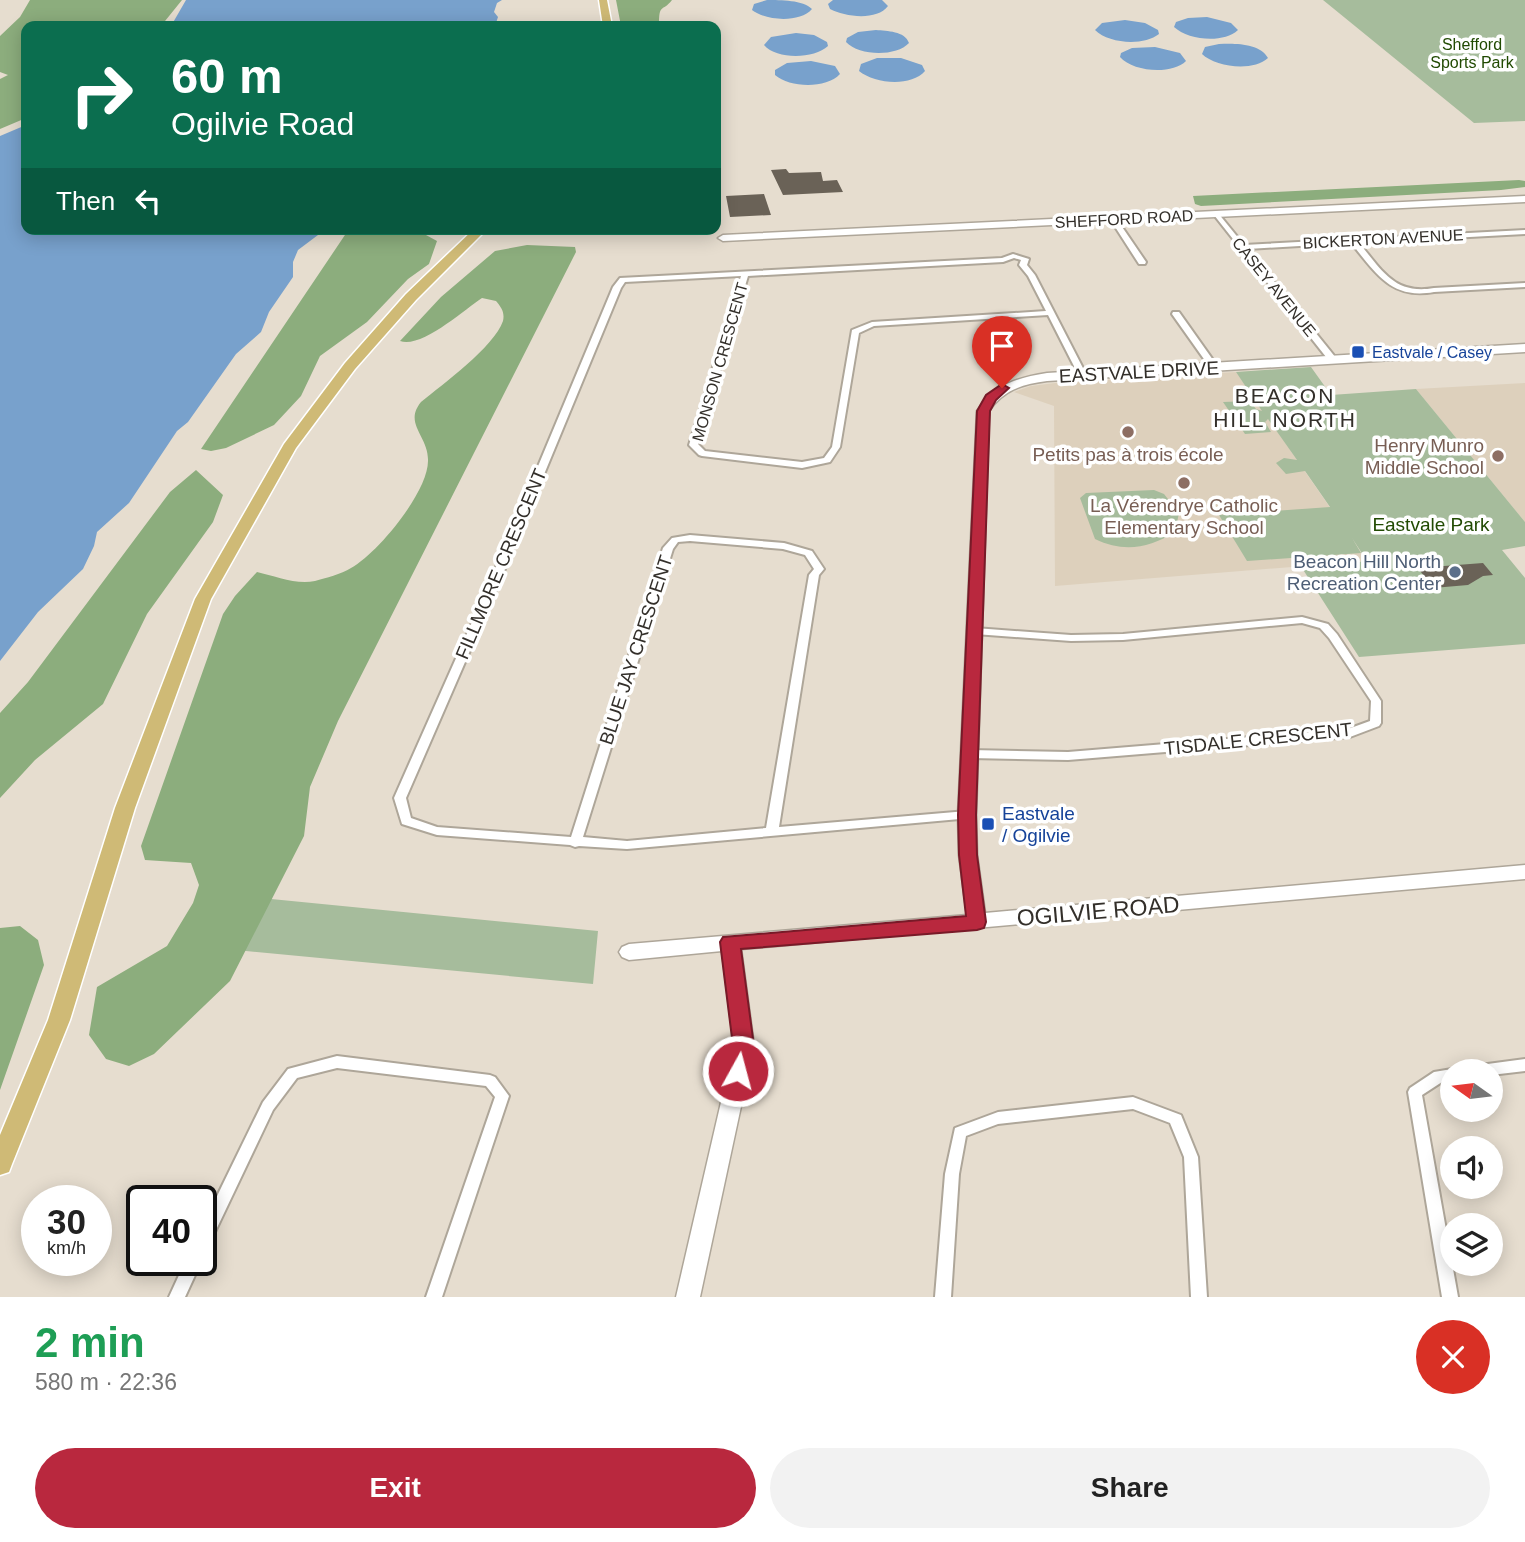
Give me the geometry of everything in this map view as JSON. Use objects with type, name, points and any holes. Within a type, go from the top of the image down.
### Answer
[{"type":"main road","points":[[603,0],[607,21]]},
{"type":"main road","points":[[0,1164],[59,1020],[125,808],[203,599],[251,510],[296,437],[350,366],[411,297],[475,235]]},
{"type":"street","name":"SHEFFORD ROAD","points":[[723,238],[1525,199]]},
{"type":"street","name":"CASEY AVENUE","points":[[1216,214],[1333,360]]},
{"type":"street","points":[[1114,219],[1142,262]]},
{"type":"street","name":"BICKERTON AVENUE","points":[[1241,247],[1525,232]]},
{"type":"street","points":[[1353,241],[1396,290],[1421,294],[1434,290],[1525,285]]},
{"type":"street","name":"FILLMORE CRESCENT","points":[[967,815],[627,845],[437,831],[406,821],[400,798],[490,593],[617,287],[623,280],[1003,260],[1013,256],[1025,260],[1023,265],[1031,275],[1082,374]]},
{"type":"street","name":"MONSON CRESCENT","points":[[745,274],[693,445],[702,453],[802,465],[827,460],[836,447],[855,332],[872,324],[1050,313]]},
{"type":"street","points":[[1176,314],[1214,367]]},
{"type":"street","name":"EASTVALE DRIVE","points":[[977,922],[968,855],[967,815],[983,411],[991,398],[1012,384],[1047,377],[1525,348]]},
{"type":"street","name":"BLUE JAY CRESCENT","points":[[575,843],[668,548],[675,540],[690,538],[784,546],[809,553],[819,569],[814,575],[772,831]]},
{"type":"street","name":"TISDALE CRESCENT","points":[[970,754],[1068,757],[1350,733],[1376,723],[1377,701],[1333,636],[1313,622],[1302,620],[1110,637],[1071,638],[975,631]]},
{"type":"street","name":"OGILVIE ROAD","points":[[629,952],[1525,872]]},
{"type":"street","points":[[688,1297],[744,1046],[730,942]]},
{"type":"street","points":[[217,1213],[268,1106],[293,1073],[337,1062],[490,1081],[502,1096],[434,1297]]},
{"type":"street","points":[[1503,1068],[1525,1065]]},
{"type":"street","points":[[1440,1076],[1415,1092],[1450,1297]]},
{"type":"street","points":[[943,1297],[952,1174],[960,1132],[998,1118],[1133,1103],[1176,1119],[1191,1157],[1199,1297]]},
{"type":"street","points":[[177,1297],[187,1276]]},
{"type":"shaded area","name":"La Vérendrye Catholic Elementary School","points":[[1236,372],[1367,561],[1055,586],[1054,406],[1014,392],[1031,386],[1055,383]]},
{"type":"shaded area","name":"Henry Munro Middle School","points":[[1525,383],[1525,522],[1416,389]]},
{"type":"green space","points":[[30,0],[182,0],[165,21],[21,21],[21,120],[0,129],[0,79],[8,75],[0,72],[0,36],[20,17]]},
{"type":"green space","points":[[616,0],[672,0],[660,11],[659,21],[620,21]]},
{"type":"green space","name":"Shefford Sports Park","points":[[1323,0],[1525,0],[1525,121],[1474,123]]},
{"type":"green space","points":[[1525,181],[1525,187],[1201,206],[1195,204],[1193,196]]},
{"type":"green space","points":[[345,235],[426,235],[437,241],[429,264],[408,279],[367,322],[320,356],[301,396],[274,425],[226,448],[211,451],[201,449]]},
{"type":"green space","points":[[527,245],[575,247],[576,252],[338,721],[310,787],[304,836],[230,981],[154,1054],[129,1066],[106,1059],[89,1035],[97,987],[167,946],[193,903],[199,885],[191,863],[145,860],[141,846],[223,614],[257,572],[293,581],[319,580],[351,568],[387,536],[411,505],[426,474],[427,452],[416,424],[416,410],[421,402],[489,342],[503,321],[503,312],[496,301],[482,298],[430,334],[409,342],[400,341],[441,297],[495,251]]},
{"type":"green space","name":"Eastvale Park","points":[[1311,367],[1331,395],[1416,389],[1525,522],[1525,546],[1502,550],[1525,578],[1525,644],[1359,657],[1302,568],[1367,561],[1352,538],[1361,553],[1247,561],[1219,515],[1330,507],[1305,471],[1286,474],[1276,463],[1284,458],[1297,460],[1268,419],[1265,422],[1271,432],[1245,434],[1223,402],[1250,401],[1256,409],[1262,411],[1236,372]]},
{"type":"green space","points":[[196,470],[223,495],[213,522],[147,614],[103,704],[35,760],[0,798],[0,713],[28,682],[170,492]]},
{"type":"green space","points":[[1154,490],[1164,494],[1179,513],[1175,532],[1156,542],[1136,547],[1116,546],[1095,539],[1080,498],[1086,493]]},
{"type":"green space","points":[[261,898],[598,931],[593,984],[236,950]]},
{"type":"green space","points":[[20,926],[38,940],[44,965],[0,1090],[0,928]]},
{"type":"water","points":[[186,0],[502,0],[497,3],[494,12],[498,17],[497,21],[174,21]]},
{"type":"water","points":[[767,0],[797,2],[812,9],[800,17],[783,19],[758,14],[752,10],[754,4]]},
{"type":"water","points":[[833,0],[882,0],[888,6],[869,16],[852,16],[830,9],[828,4]]},
{"type":"water","points":[[1207,17],[1231,23],[1238,30],[1224,37],[1206,39],[1188,35],[1174,27],[1176,22],[1188,18]]},
{"type":"water","points":[[1125,20],[1145,23],[1158,30],[1159,34],[1145,40],[1127,42],[1101,35],[1095,30],[1102,23]]},
{"type":"water","points":[[876,30],[900,34],[909,43],[896,51],[878,53],[860,50],[846,42],[847,38],[858,32]]},
{"type":"water","points":[[796,33],[814,35],[827,42],[828,46],[814,53],[796,56],[778,53],[764,45],[771,37]]},
{"type":"water","points":[[1219,44],[1253,47],[1268,58],[1253,65],[1234,66],[1216,62],[1202,54],[1205,47]]},
{"type":"water","points":[[1155,47],[1180,53],[1186,61],[1172,68],[1153,70],[1134,66],[1120,57],[1121,53],[1132,48]]},
{"type":"water","points":[[877,58],[901,58],[922,65],[925,71],[911,80],[893,82],[874,79],[859,71],[861,64]]},
{"type":"water","points":[[811,61],[835,66],[840,74],[826,82],[808,85],[790,82],[775,75],[775,70],[787,63]]},
{"type":"water","points":[[21,127],[21,235],[318,235],[298,250],[293,262],[293,277],[269,312],[261,332],[236,354],[188,422],[177,431],[129,503],[97,532],[94,546],[83,569],[38,612],[0,661],[0,136]]},
{"type":"building","points":[[786,169],[789,173],[821,172],[823,181],[837,180],[843,192],[783,195],[771,170]]},
{"type":"building","points":[[764,194],[771,215],[730,217],[726,196]]},
{"type":"building","name":"Beacon Hill North Recreation Center","points":[[1483,563],[1493,575],[1483,576],[1468,585],[1433,588],[1418,568]]},
{"type":"place","name":"Eastvale / Casey","points":[[1358,352]]},
{"type":"place","name":"Petits pas à trois école","points":[[1128,432]]},
{"type":"place","name":"Henry Munro Middle School","points":[[1498,456]]},
{"type":"place","name":"La Vérendrye Catholic Elementary School","points":[[1184,483]]},
{"type":"place","name":"Beacon Hill North Recreation Center","points":[[1455,572]]},
{"type":"place","name":"Eastvale / Ogilvie","points":[[988,824]]},
{"type":"district","name":"BEACON HILL NORTH","points":[[1285,407]]},
{"type":"route","points":[[738,1071],[744,1046],[730,942],[977,922],[968,855],[967,815],[983,411],[991,398],[1002,388]]}]
